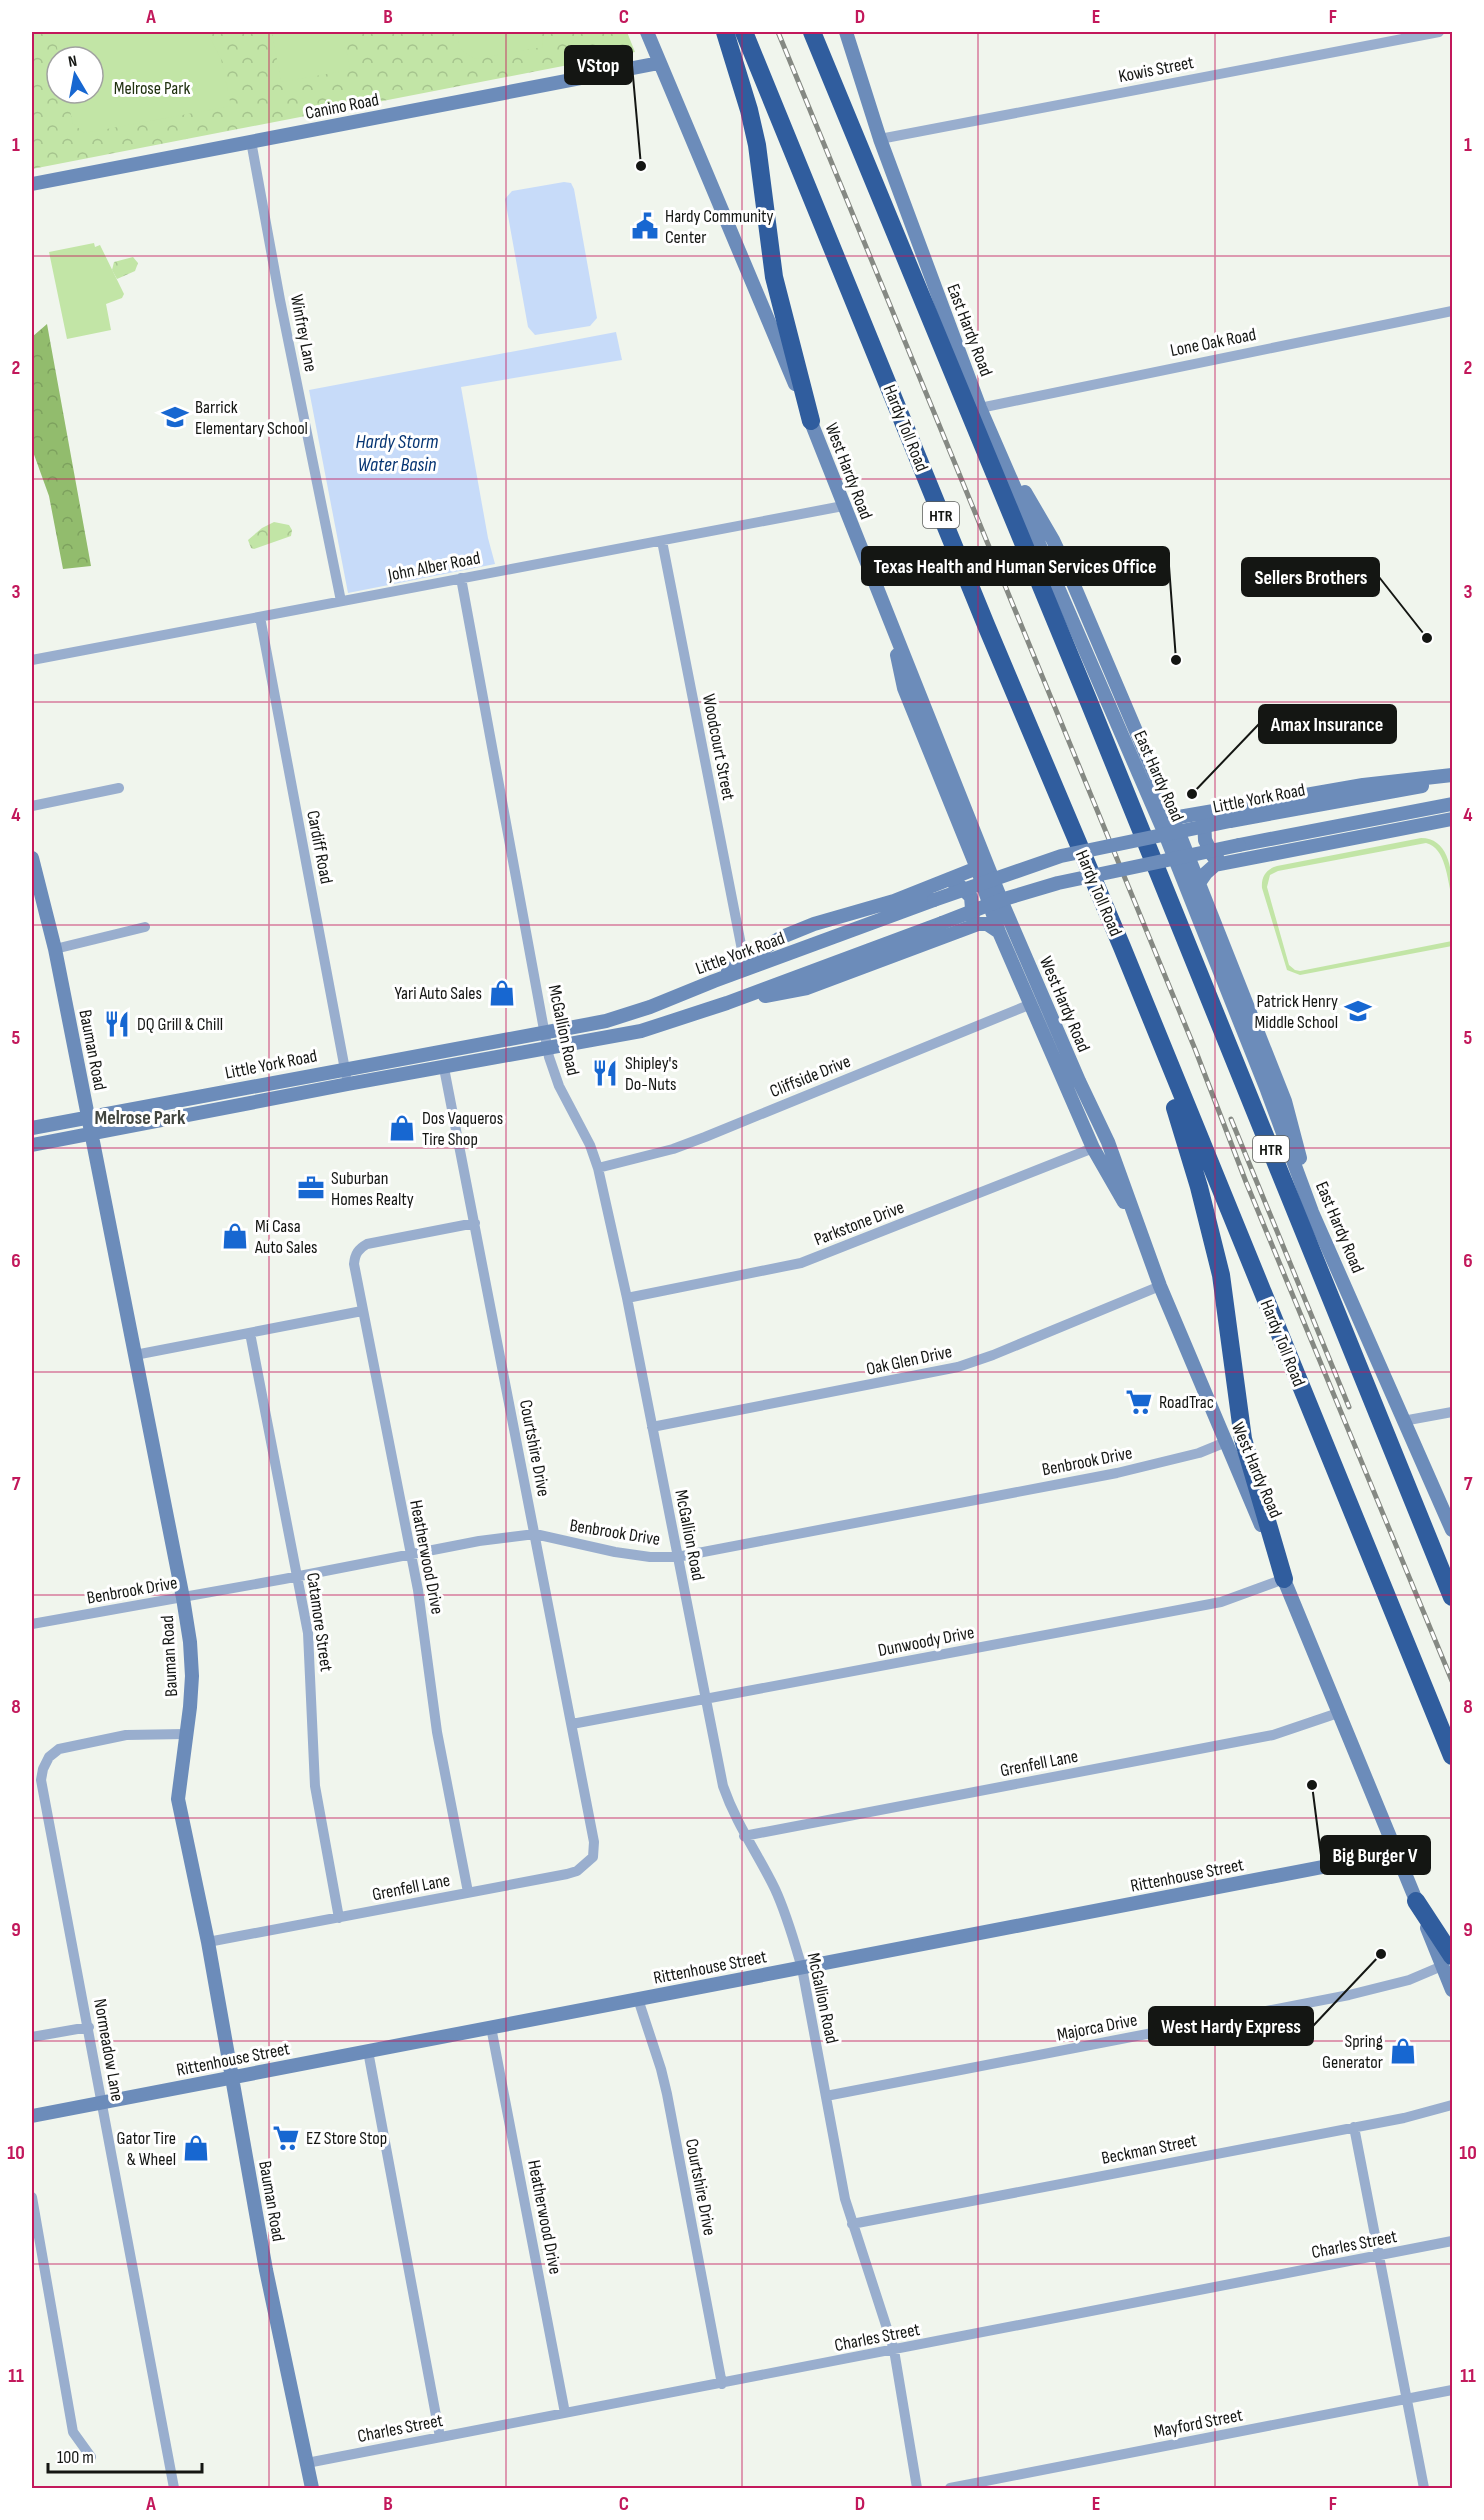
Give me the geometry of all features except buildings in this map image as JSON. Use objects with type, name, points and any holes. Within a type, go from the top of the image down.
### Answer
[{"type":"highway","points":[[725,32],[750,110],[761,165],[774,277],[811,421]]},
{"type":"highway","name":"Hardy Toll Road","points":[[744,32],[1452,1756]]},
{"type":"highway","name":"HTR","points":[[812,32],[1089,702],[1452,1597]]},
{"type":"highway","points":[[1142,997],[1215,1247],[1226,1304],[1233,1374],[1244,1439],[1284,1579]]},
{"type":"highway","points":[[1416,1901],[1447,1961]]},
{"type":"main road","name":"West Hardy Road","points":[[647,32],[811,421],[1001,900],[1079,1081],[1108,1142],[1132,1202],[1138,1227],[1160,1286],[1284,1579],[1416,1901]]},
{"type":"main road","name":"East Hardy Road","points":[[846,32],[880,139],[980,408],[1165,834],[1267,1090],[1312,1212],[1452,1530]]},
{"type":"main road","name":"Canino Road","points":[[32,184],[659,63]]},
{"type":"main road","points":[[980,408],[1053,540],[1173,818],[1286,1101],[1312,1212]]},
{"type":"main road","points":[[891,621],[904,688],[999,932],[1060,1077],[1093,1148],[1138,1227]]},
{"type":"main road","points":[[1173,818],[1387,781],[1452,776]]},
{"type":"main road","name":"Little York Road","points":[[32,1128],[606,1021],[650,1007],[992,878],[1061,856],[1230,821],[1452,781]]},
{"type":"main road","name":"Little York Road","points":[[32,1145],[348,1084],[548,1050],[641,1031],[727,1003],[1001,900],[1058,883],[1452,804]]},
{"type":"main road","points":[[1212,810],[1204,819],[1205,840],[1213,856],[1230,862]]},
{"type":"main road","points":[[1199,883],[1215,865],[1452,819]]},
{"type":"main road","name":"Bauman Road","points":[[32,858],[56,949],[87,1117],[183,1598],[190,1642],[192,1676],[178,1799],[208,1942],[266,2270],[312,2488]]},
{"type":"main road","points":[[714,981],[782,937],[814,924],[894,901],[976,868]]},
{"type":"main road","points":[[937,884],[959,885],[970,897],[974,918],[966,929]]},
{"type":"main road","points":[[727,1003],[807,988],[966,929],[987,924],[999,932]]},
{"type":"main road","name":"Rittenhouse Street","points":[[32,2116],[1395,1853]]},
{"type":"main road","points":[[1447,1961],[1452,1990]]},
{"type":"street","name":"Kowis Street","points":[[880,139],[1439,32]]},
{"type":"street","name":"Winfrey Lane","points":[[251,141],[280,300],[341,601]]},
{"type":"street","name":"Lone Oak Road","points":[[980,408],[1452,311]]},
{"type":"street","name":"John Alber Road","points":[[32,660],[843,506]]},
{"type":"street","name":"Woodcourt Street","points":[[662,541],[744,960]]},
{"type":"street","name":"McGallion Road","points":[[462,578],[548,1050],[559,1086],[590,1144],[598,1168],[627,1298],[723,1786],[744,1836],[774,1887],[785,1911],[802,1968],[852,2224],[894,2350],[917,2488]]},
{"type":"street","name":"Cardiff Road","points":[[260,617],[348,1084]]},
{"type":"street","points":[[32,806],[119,789]]},
{"type":"street","points":[[56,949],[145,927]]},
{"type":"street","name":"Cliffside Drive","points":[[598,1168],[673,1149],[705,1137],[1031,1004]]},
{"type":"street","name":"Courtshire Drive","points":[[444,1068],[592,1835]]},
{"type":"street","name":"Parkstone Drive","points":[[627,1298],[801,1263],[1093,1148]]},
{"type":"street","name":"Heatherwood Drive","points":[[468,1892],[437,1732],[424,1628],[411,1555],[354,1264],[355,1255],[360,1248],[377,1242],[475,1223]]},
{"type":"street","name":"Oak Glen Drive","points":[[652,1427],[957,1367],[993,1355],[1160,1286]]},
{"type":"street","points":[[135,1355],[362,1311]]},
{"type":"street","name":"Catamore Street","points":[[250,1333],[297,1576],[310,1657],[315,1786],[339,1918]]},
{"type":"street","points":[[1403,1421],[1452,1412]]},
{"type":"street","name":"Benbrook Drive","points":[[32,1624],[183,1598],[479,1541],[535,1534],[615,1552],[650,1557],[677,1557],[1117,1473],[1199,1453],[1226,1442]]},
{"type":"street","name":"Dunwoody Drive","points":[[572,1724],[706,1701],[1221,1602],[1284,1579]]},
{"type":"street","name":"Grenfell Lane","points":[[744,1836],[1273,1735],[1338,1713]]},
{"type":"street","name":"Normeadow Lane","points":[[174,2488],[41,1780],[49,1757],[59,1749],[126,1735],[185,1734]]},
{"type":"street","name":"Grenfell Lane","points":[[208,1942],[578,1871],[593,1857],[592,1835]]},
{"type":"street","name":"Majorca Drive","points":[[826,2096],[1349,1995],[1403,1982],[1447,1961]]},
{"type":"street","name":"Courtshire Drive","points":[[638,1999],[667,2094],[722,2384]]},
{"type":"street","points":[[32,2037],[89,2027]]},
{"type":"street","name":"Heatherwood Drive","points":[[491,2027],[565,2413]]},
{"type":"street","points":[[368,2051],[440,2437]]},
{"type":"street","name":"Beckman Street","points":[[852,2224],[1404,2118],[1452,2105]]},
{"type":"street","points":[[1354,2127],[1425,2488]]},
{"type":"street","points":[[32,2197],[73,2433],[91,2457]]},
{"type":"street","name":"Charles Street","points":[[307,2463],[1452,2241]]},
{"type":"street","name":"Mayford Street","points":[[950,2488],[1452,2390]]},
{"type":"green space","name":"Melrose Park","points":[[32,32],[627,32],[635,52],[32,169]]},
{"type":"green space","points":[[54,32],[207,32],[221,59],[231,106],[85,133],[73,124],[69,105],[105,105],[105,45],[57,45]]},
{"type":"green space","points":[[272,32],[343,32],[350,70],[281,82]]},
{"type":"green space","points":[[457,32],[541,32],[543,47],[475,59],[460,49]]},
{"type":"green space","points":[[94,243],[95,247],[100,245],[124,294],[122,298],[106,304],[111,330],[67,339],[49,252]]},
{"type":"green space","points":[[133,257],[138,263],[135,271],[117,279],[112,270],[114,262]]},
{"type":"green space","points":[[47,324],[91,566],[63,569],[49,496],[32,449],[32,337]]},
{"type":"green space","points":[[274,522],[289,525],[292,530],[291,536],[254,549],[251,548],[248,540],[262,528]]},
{"type":"green space","points":[[1421,838],[1431,840],[1444,851],[1452,878],[1452,897],[1442,858],[1433,846],[1426,843],[1278,871],[1270,875],[1267,887],[1289,965],[1300,971],[1452,941],[1452,946],[1300,975],[1287,970],[1262,888],[1262,880],[1267,871],[1277,866]]},
{"type":"water","points":[[564,182],[571,183],[574,189],[597,318],[590,326],[535,335],[528,327],[505,199],[512,191]]},
{"type":"water","name":"Hardy Storm Water Basin","points":[[616,332],[622,360],[461,387],[488,538],[495,564],[348,593],[309,390]]},
{"type":"railway","points":[[778,32],[1195,1049],[1246,1182],[1452,1681]]},
{"type":"railway","points":[[1231,1119],[1349,1407]]},
{"type":"place","name":"VStop","points":[[641,166]]},
{"type":"place","name":"Hardy Community Center","points":[[645,226]]},
{"type":"place","name":"Barrick Elementary School","points":[[175,417]]},
{"type":"place","name":"Sellers Brothers","points":[[1427,638]]},
{"type":"place","name":"Texas Health and Human Services Office","points":[[1176,660]]},
{"type":"place","name":"Amax Insurance","points":[[1192,794]]},
{"type":"place","name":"Yari Auto Sales","points":[[502,993]]},
{"type":"place","name":"Patrick Henry Middle School","points":[[1358,1011]]},
{"type":"place","name":"DQ Grill & Chill","points":[[117,1024]]},
{"type":"place","name":"Shipley's Do-Nuts","points":[[605,1073]]},
{"type":"place","name":"Dos Vaqueros Tire Shop","points":[[402,1128]]},
{"type":"place","name":"Suburban Homes Realty","points":[[311,1188]]},
{"type":"place","name":"Mi Casa Auto Sales","points":[[235,1236]]},
{"type":"place","name":"RoadTrac","points":[[1139,1402]]},
{"type":"place","name":"Big Burger V","points":[[1312,1785]]},
{"type":"place","name":"West Hardy Express","points":[[1381,1954]]},
{"type":"place","name":"Spring Generator","points":[[1403,2051]]},
{"type":"place","name":"EZ Store Stop","points":[[286,2138]]},
{"type":"place","name":"Gator Tire & Wheel","points":[[196,2148]]},
{"type":"district","name":"Melrose Park","points":[[140,1117]]}]
